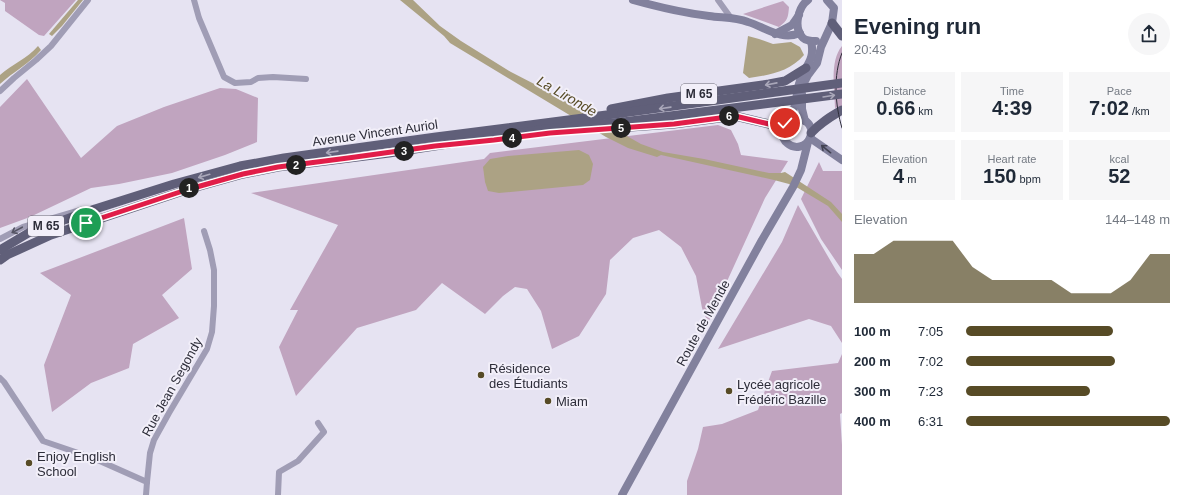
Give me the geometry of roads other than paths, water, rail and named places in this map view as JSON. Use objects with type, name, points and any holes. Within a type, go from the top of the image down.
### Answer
[{"type":"main road","points":[[634,0],[676,11],[750,22],[775,34],[787,35],[800,33]]},
{"type":"main road","points":[[810,138],[810,128],[805,121],[802,95],[804,82],[817,63],[821,47],[832,23],[834,8],[828,0]]},
{"type":"main road","points":[[775,34],[792,25],[805,1]]},
{"type":"main road","points":[[799,14],[798,23],[800,33],[803,38],[811,41],[817,41],[825,37]]},
{"type":"main road","points":[[832,23],[842,36]]},
{"type":"main road","points":[[811,41],[813,54],[798,85],[795,105],[789,120],[783,128],[782,132],[785,141],[796,147],[805,145],[817,126],[842,110]]},
{"type":"main road","name":"M 65","points":[[356,148],[447,132],[561,116],[592,114],[668,98],[769,84],[786,80],[806,68]]},
{"type":"main road","name":"M 65","points":[[611,126],[623,117],[842,83]]},
{"type":"main road","name":"M 65","points":[[623,117],[842,94]]},
{"type":"main road","name":"Avenue Vincent Auriol","points":[[0,250],[30,232],[95,209],[240,166],[356,148],[573,120],[592,114],[623,117]]},
{"type":"main road","name":"M 65","points":[[611,126],[674,124],[735,116],[769,124],[782,132]]},
{"type":"main road","points":[[789,120],[796,118],[805,121]]},
{"type":"main road","name":"Avenue Vincent Auriol","points":[[0,260],[7,255],[51,235],[223,179],[278,167],[362,157],[546,130],[611,126]]},
{"type":"main road","points":[[810,138],[842,160]]},
{"type":"main road","name":"Route de Mende","points":[[622,495],[798,177],[810,138]]},
{"type":"main road","points":[[796,147],[804,161]]},
{"type":"street","points":[[0,91],[46,50],[88,0]]},
{"type":"street","points":[[194,0],[199,18],[224,77],[235,83],[251,82],[258,78],[266,77],[306,79]]},
{"type":"street","points":[[718,0],[731,18]]},
{"type":"street","name":"Avenue Vincent Auriol","points":[[0,239],[23,227],[71,212],[135,197]]},
{"type":"street","name":"Rue Jean Segondy","points":[[146,495],[150,453],[154,440],[207,349],[212,332],[214,270],[204,231]]},
{"type":"street","points":[[0,378],[43,441],[93,458],[147,482]]},
{"type":"street","points":[[278,495],[279,472],[298,461],[324,432],[318,424]]},
{"type":"tram line","points":[[842,53],[836,80],[838,110],[842,128]]},
{"type":"place","name":"Résidence des Étudiants","points":[[481,375]]},
{"type":"place","name":"Lycée agricole Frédéric Bazille","points":[[729,391]]},
{"type":"place","name":"Miam","points":[[548,401]]},
{"type":"place","name":"Enjoy English School","points":[[29,463]]},
{"type":"water label","name":"La Lironde","points":[[567,96]]}]
